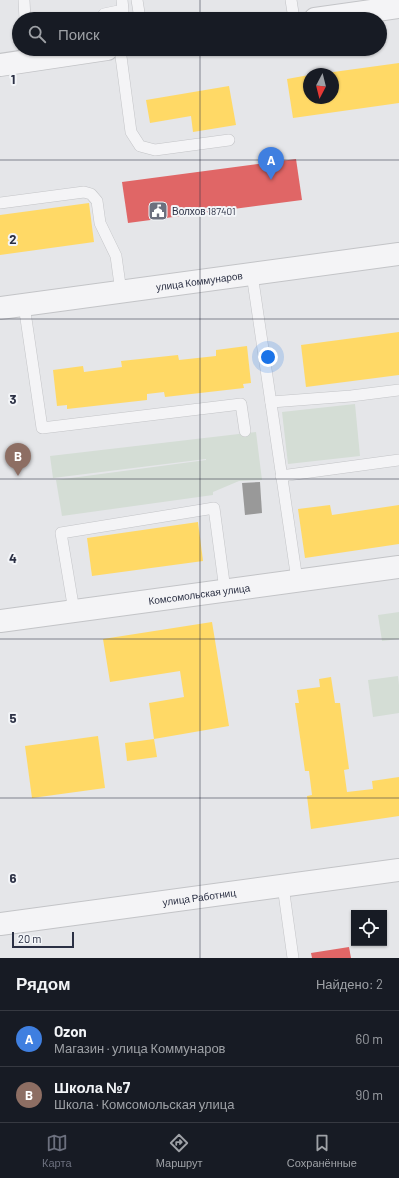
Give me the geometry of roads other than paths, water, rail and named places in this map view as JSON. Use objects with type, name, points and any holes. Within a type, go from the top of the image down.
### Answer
[{"type":"street","points":[[364,12],[399,7]]},
{"type":"street","points":[[0,65],[38,56]]},
{"type":"street","name":"улица Коммунаров","points":[[0,308],[399,254]]},
{"type":"street","name":"Комсомольская улица","points":[[0,621],[399,566]]},
{"type":"street","name":"улица Работниц","points":[[0,924],[399,870]]},
{"type":"lane","points":[[24,0],[25,12]]},
{"type":"lane","points":[[114,12],[123,10],[122,0]]},
{"type":"lane","points":[[137,0],[139,12]]},
{"type":"lane","points":[[291,0],[293,12]]},
{"type":"lane","points":[[121,56],[131,132],[140,146],[155,150],[229,140]]},
{"type":"lane","points":[[0,203],[84,192],[91,194],[97,201],[100,222],[116,256],[121,292]]},
{"type":"lane","points":[[252,274],[297,580]]},
{"type":"lane","points":[[24,305],[42,428],[241,404],[245,431]]},
{"type":"lane","points":[[271,402],[352,396],[399,390]]},
{"type":"lane","points":[[282,476],[399,460]]},
{"type":"lane","points":[[74,611],[61,533],[214,508],[225,590]]},
{"type":"lane","points":[[283,886],[293,958]]},
{"type":"place","name":"Ozon","points":[[271,180]]},
{"type":"place","name":"Волхов 187401","points":[[158,211]]},
{"type":"place","name":"Школа №7","points":[[18,476]]}]
